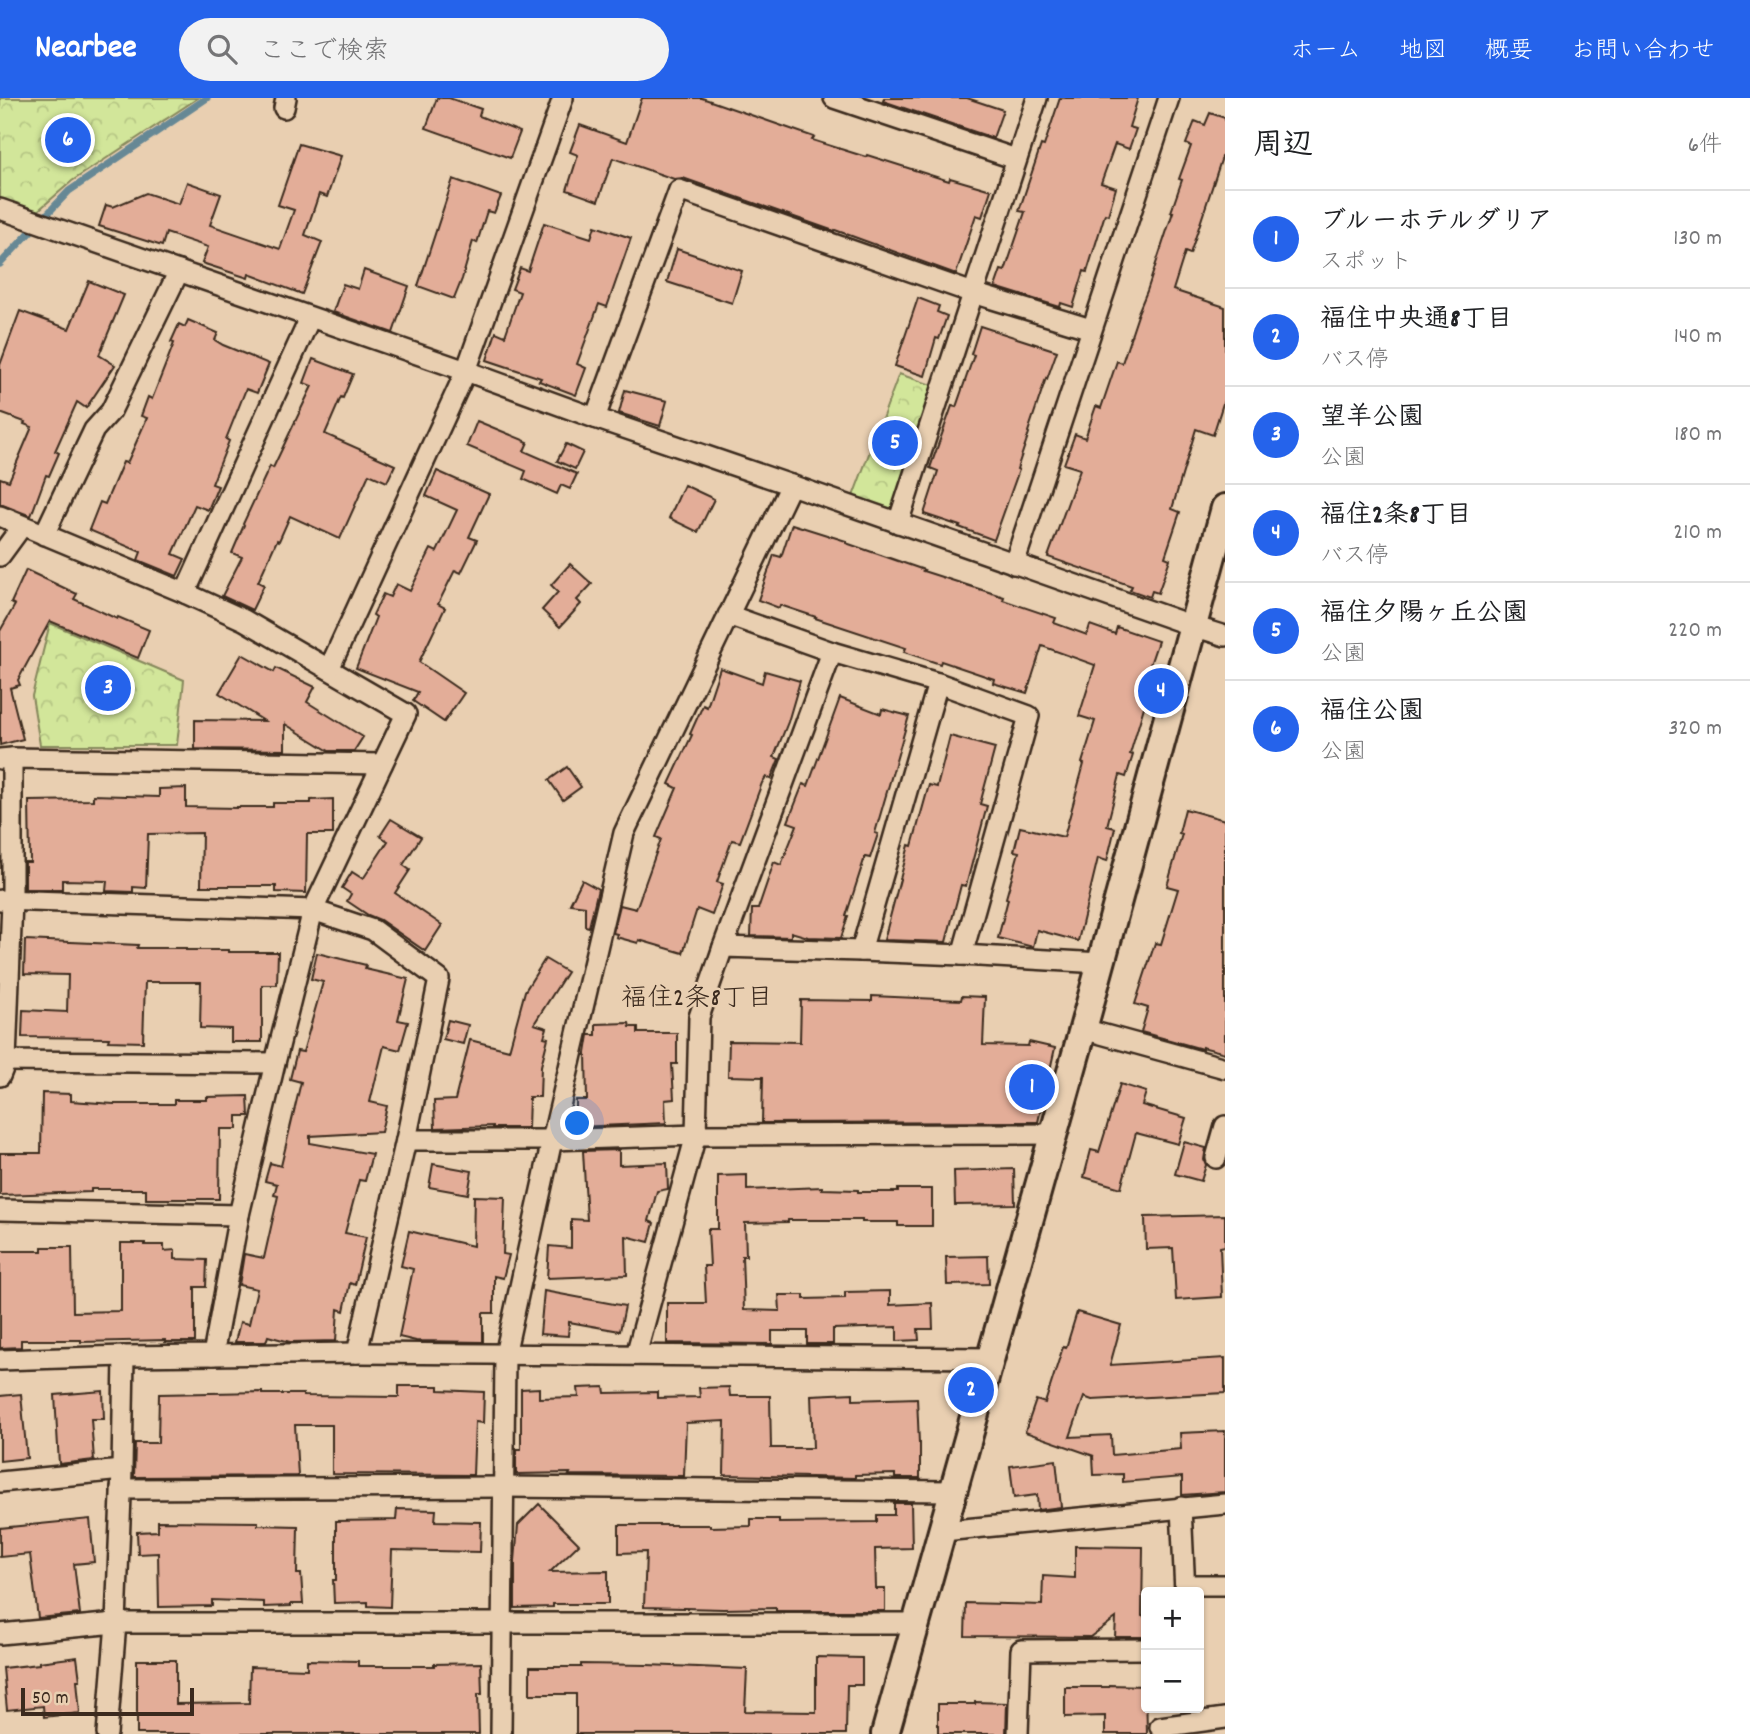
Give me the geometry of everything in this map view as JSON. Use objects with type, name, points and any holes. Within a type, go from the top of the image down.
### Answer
[{"type":"street","points":[[329,668],[466,371],[563,98]]},
{"type":"street","points":[[834,98],[1016,159]]},
{"type":"street","points":[[898,523],[1037,98]]},
{"type":"street","points":[[1014,564],[1169,98]]},
{"type":"street","points":[[595,418],[678,190],[973,293],[1091,329]]},
{"type":"street","points":[[0,209],[1225,636]]},
{"type":"street","points":[[44,535],[94,430],[111,411],[179,271]]},
{"type":"street","points":[[186,593],[310,318]]},
{"type":"street","points":[[501,1734],[505,1355],[552,1140],[624,833],[791,485]]},
{"type":"street","points":[[885,1734],[1054,1134],[1193,626],[1221,537],[1225,508]]},
{"type":"street","points":[[0,516],[244,620],[406,714],[313,910],[239,1215],[213,1355]]},
{"type":"street","points":[[0,556],[22,526]]},
{"type":"street","points":[[728,615],[832,652],[938,683],[1029,716],[962,955]]},
{"type":"street","points":[[636,1356],[696,1135],[699,1017],[832,652]]},
{"type":"street","points":[[862,951],[938,683]]},
{"type":"street","points":[[275,1063],[2,1066],[6,759],[382,764]]},
{"type":"street","points":[[6,900],[313,910],[373,930],[439,979],[406,1140],[357,1353]]},
{"type":"street","points":[[723,947],[962,955],[1101,963]]},
{"type":"street","points":[[1083,1029],[1225,1068]]},
{"type":"street","points":[[1216,1158],[1225,1126]]},
{"type":"street","points":[[406,1140],[552,1140],[696,1135],[1054,1134]]},
{"type":"street","points":[[0,1210],[239,1215]]},
{"type":"street","points":[[0,1360],[357,1353],[991,1358]]},
{"type":"street","points":[[107,1734],[116,1623],[124,1356]]},
{"type":"street","points":[[0,1482],[121,1480],[954,1491]]},
{"type":"street","points":[[943,1531],[1225,1504]]},
{"type":"street","points":[[1181,1507],[1185,1587]]},
{"type":"street","points":[[1204,1587],[1225,1585]]},
{"type":"street","points":[[0,1634],[116,1623],[918,1623]]},
{"type":"street","points":[[1018,1734],[1021,1650],[1141,1649]]},
{"type":"street","points":[[1161,1723],[1225,1718]]},
{"type":"green space","points":[[0,98],[198,98],[72,181],[34,214],[0,200]]},
{"type":"green space","points":[[899,374],[938,387],[891,516],[852,499]]},
{"type":"green space","points":[[50,623],[184,680],[177,745],[40,745],[32,696]]},
{"type":"building","points":[[437,98],[449,98],[481,109],[479,116],[520,132],[510,158],[426,128]]},
{"type":"building","points":[[642,98],[702,98],[814,137],[812,140],[949,181],[950,178],[991,190],[982,217],[976,215],[956,274],[683,178],[674,179],[613,158],[598,201],[567,190],[578,155],[570,152],[580,125],[627,142]]},
{"type":"building","points":[[884,98],[967,98],[1003,110],[993,138],[883,101]]},
{"type":"building","points":[[1060,98],[1138,98],[1129,127],[1136,129],[1129,149],[1115,144],[1101,183],[1116,188],[1073,307],[1061,303],[1060,307],[995,287],[1001,270],[1005,271],[1025,212],[1019,211]]},
{"type":"building","points":[[1210,113],[1225,118],[1225,148],[1190,254],[1185,252],[1173,290],[1225,307],[1225,397],[1213,435],[1196,429],[1172,509],[1180,512],[1165,557],[1170,559],[1158,593],[1152,591],[1150,597],[1130,590],[1132,586],[1048,557],[1080,469],[1064,464],[1075,434],[1085,438],[1096,406],[1101,408],[1117,361],[1122,363],[1173,212],[1182,180],[1179,179],[1191,146],[1186,144],[1195,121],[1205,125]]},
{"type":"building","points":[[299,144],[341,156],[327,197],[319,194],[305,235],[322,242],[302,294],[249,274],[248,278],[202,263],[208,247],[166,233],[162,246],[99,226],[106,205],[113,207],[146,193],[179,204],[187,182],[221,194],[210,225],[280,249],[294,210],[278,205]]},
{"type":"building","points":[[453,179],[501,196],[494,213],[487,211],[477,243],[473,241],[454,299],[418,286]]},
{"type":"building","points":[[544,223],[591,238],[595,226],[631,238],[607,307],[599,304],[577,364],[586,368],[576,395],[539,381],[541,378],[487,360],[496,332],[505,336],[520,292],[512,289],[520,268],[528,271]]},
{"type":"building","points":[[677,249],[742,271],[732,303],[667,282]]},
{"type":"building","points":[[364,270],[409,286],[393,333],[333,312],[343,284],[358,289]]},
{"type":"building","points":[[89,281],[124,295],[99,355],[115,365],[86,408],[77,402],[55,451],[59,453],[49,476],[46,475],[31,516],[0,504],[0,478],[9,481],[32,427],[0,413],[0,365],[20,311],[69,329]]},
{"type":"building","points":[[918,298],[939,306],[937,312],[947,316],[939,339],[936,338],[925,376],[895,366]]},
{"type":"building","points":[[188,320],[218,333],[215,340],[223,345],[269,364],[257,393],[246,389],[226,439],[229,441],[212,484],[218,486],[208,510],[195,505],[173,554],[185,559],[177,576],[138,560],[141,552],[89,530],[100,502],[105,504],[123,462],[127,463],[147,418],[141,416],[148,397],[152,399],[179,324],[185,327]]},
{"type":"building","points":[[980,326],[1057,351],[994,540],[924,514],[938,471],[930,468],[952,406],[956,407],[974,355],[971,354]]},
{"type":"building","points":[[313,359],[353,374],[325,434],[395,465],[387,482],[369,474],[340,539],[290,516],[258,582],[264,585],[252,610],[222,596],[242,557],[232,553],[270,466],[273,468],[312,386],[304,383]]},
{"type":"building","points":[[625,390],[667,401],[660,426],[619,413]]},
{"type":"building","points":[[477,421],[528,442],[524,451],[577,474],[570,489],[561,485],[557,494],[523,479],[526,471],[467,446]]},
{"type":"building","points":[[566,444],[583,452],[575,469],[557,461]]},
{"type":"building","points":[[437,471],[489,494],[469,537],[477,540],[461,573],[455,570],[438,604],[445,608],[419,662],[464,693],[444,722],[413,701],[418,692],[356,668],[376,617],[373,615],[383,594],[390,597],[396,584],[410,591],[431,549],[437,552],[457,510],[426,496]]},
{"type":"building","points":[[684,485],[714,499],[698,532],[669,518]]},
{"type":"building","points":[[792,524],[1004,597],[1003,600],[1056,618],[1054,623],[1087,635],[1090,625],[1115,634],[1117,627],[1158,641],[1143,685],[1150,687],[1130,754],[1133,755],[1126,777],[1120,775],[1107,826],[1115,828],[1107,861],[1098,858],[1078,941],[1037,930],[1033,947],[998,938],[1019,852],[1014,851],[1020,827],[1064,837],[1095,721],[1079,716],[1095,665],[1042,646],[1027,693],[993,683],[994,679],[941,661],[940,664],[904,652],[906,648],[758,600],[774,555],[781,557]]},
{"type":"building","points":[[570,564],[592,584],[577,600],[581,604],[560,627],[542,610],[558,592],[551,585]]},
{"type":"building","points":[[26,570],[77,594],[74,599],[149,630],[138,658],[50,621],[18,680],[20,685],[10,688],[23,739],[0,745],[0,631],[15,605],[11,603]]},
{"type":"building","points":[[242,654],[274,672],[276,668],[315,687],[307,702],[363,737],[354,751],[329,751],[285,724],[285,750],[195,749],[195,720],[264,721],[219,693]]},
{"type":"building","points":[[720,668],[762,683],[765,671],[800,681],[774,757],[779,759],[771,779],[766,777],[762,783],[740,842],[732,840],[717,882],[723,884],[712,915],[697,909],[683,953],[639,940],[638,943],[616,937],[617,934],[613,933],[620,905],[636,909],[661,839],[656,837],[677,788],[669,784],[703,705],[707,707]]},
{"type":"building","points":[[840,698],[881,714],[882,709],[909,716],[875,833],[878,834],[870,858],[865,857],[841,938],[808,937],[791,932],[791,937],[751,936],[752,909],[758,909],[774,862],[781,865],[797,825],[788,822],[803,784],[808,786]]},
{"type":"building","points":[[950,736],[995,748],[980,804],[987,806],[966,886],[961,885],[946,942],[884,940],[909,845],[912,846],[929,785],[937,787]]},
{"type":"building","points":[[567,767],[581,787],[563,800],[549,780]]},
{"type":"building","points":[[186,788],[186,807],[273,807],[273,803],[311,803],[311,800],[333,799],[333,834],[307,834],[306,893],[276,892],[276,886],[201,886],[202,833],[148,834],[146,888],[133,887],[133,892],[106,891],[107,881],[62,880],[62,889],[25,889],[25,862],[30,862],[29,801],[93,800],[93,795],[159,797],[159,789]]},
{"type":"building","points":[[1185,809],[1225,820],[1225,1053],[1141,1032],[1148,1008],[1135,1004],[1155,943],[1161,944],[1178,889],[1167,886],[1182,834],[1179,833]]},
{"type":"building","points":[[391,819],[421,837],[403,865],[410,870],[395,893],[442,925],[425,951],[347,901],[351,894],[342,888],[352,872],[363,879],[388,841],[380,836]]},
{"type":"building","points":[[582,880],[598,889],[589,927],[585,926],[585,906],[570,904]]},
{"type":"building","points":[[25,940],[138,945],[137,948],[278,952],[277,985],[262,985],[262,1042],[231,1042],[231,1029],[200,1028],[201,982],[145,982],[143,1042],[108,1041],[109,1038],[22,1037],[23,1010],[67,1012],[68,975],[24,974]]},
{"type":"building","points":[[317,953],[366,965],[365,969],[408,979],[398,1020],[408,1022],[400,1050],[384,1046],[370,1102],[387,1106],[381,1132],[310,1136],[310,1143],[372,1154],[365,1181],[359,1180],[345,1233],[366,1237],[355,1285],[350,1283],[344,1311],[338,1309],[336,1341],[290,1342],[268,1336],[266,1342],[235,1342],[240,1322],[249,1324],[257,1289],[239,1285],[244,1254],[264,1258],[278,1196],[274,1195],[277,1184],[265,1181],[270,1163],[281,1166],[301,1082],[290,1079],[297,1051],[303,1052],[323,982],[311,979]]},
{"type":"building","points":[[545,959],[567,972],[534,1024],[547,1028],[544,1037],[548,1038],[541,1066],[540,1097],[529,1097],[528,1128],[435,1128],[434,1101],[455,1100],[470,1040],[509,1050],[525,991]]},
{"type":"building","points":[[872,996],[961,1000],[962,996],[985,997],[983,1045],[1028,1046],[1029,1042],[1055,1048],[1038,1122],[762,1123],[763,1077],[728,1076],[729,1041],[800,1042],[801,1000],[872,1001]]},
{"type":"building","points":[[448,1020],[468,1025],[463,1044],[443,1039]]},
{"type":"building","points":[[629,1023],[630,1027],[638,1027],[638,1033],[677,1033],[677,1064],[672,1064],[674,1099],[665,1100],[666,1123],[576,1127],[576,1100],[587,1100],[586,1053],[589,1035],[596,1035],[596,1024]]},
{"type":"building","points":[[1120,1084],[1146,1092],[1142,1105],[1186,1118],[1178,1144],[1136,1133],[1121,1188],[1084,1177],[1091,1150],[1099,1152]]},
{"type":"building","points":[[42,1093],[71,1094],[71,1101],[114,1104],[174,1104],[174,1100],[248,1096],[249,1116],[237,1116],[237,1129],[220,1129],[219,1199],[146,1199],[146,1189],[91,1189],[91,1192],[0,1195],[0,1153],[41,1153]]},
{"type":"building","points":[[1184,1142],[1206,1148],[1206,1165],[1201,1181],[1175,1174]]},
{"type":"building","points":[[619,1150],[619,1165],[667,1163],[668,1189],[657,1191],[649,1221],[654,1223],[649,1242],[626,1236],[627,1275],[547,1278],[549,1246],[571,1248],[571,1219],[587,1220],[583,1151]]},
{"type":"building","points":[[433,1164],[472,1171],[468,1194],[429,1187]]},
{"type":"building","points":[[1014,1169],[1015,1204],[955,1205],[954,1171]]},
{"type":"building","points":[[747,1175],[747,1190],[822,1187],[858,1192],[898,1192],[898,1189],[932,1189],[932,1226],[898,1226],[898,1222],[862,1220],[745,1223],[746,1256],[742,1256],[744,1310],[780,1311],[779,1295],[804,1295],[804,1299],[845,1298],[845,1292],[890,1291],[890,1305],[932,1303],[933,1329],[918,1329],[919,1340],[897,1341],[897,1327],[833,1329],[833,1344],[807,1344],[807,1331],[772,1331],[772,1344],[667,1343],[667,1303],[706,1303],[704,1266],[710,1266],[708,1229],[718,1229],[718,1176]]},
{"type":"building","points":[[474,1196],[505,1197],[503,1254],[509,1255],[503,1278],[494,1276],[494,1313],[483,1313],[483,1342],[416,1341],[399,1337],[413,1269],[401,1266],[409,1231],[473,1246]]},
{"type":"building","points":[[1225,1215],[1225,1246],[1220,1247],[1222,1297],[1176,1300],[1173,1248],[1146,1249],[1145,1217]]},
{"type":"building","points":[[121,1243],[164,1245],[164,1251],[175,1250],[175,1259],[207,1260],[206,1287],[195,1287],[195,1342],[21,1340],[21,1347],[0,1348],[0,1251],[42,1251],[42,1247],[72,1247],[73,1312],[121,1311]]},
{"type":"building","points":[[988,1256],[989,1284],[947,1285],[946,1257]]},
{"type":"building","points":[[544,1291],[625,1306],[620,1331],[569,1322],[568,1336],[540,1334]]},
{"type":"building","points":[[1077,1312],[1121,1325],[1110,1365],[1225,1358],[1225,1393],[1092,1400],[1084,1397],[1070,1437],[1111,1435],[1112,1455],[1181,1449],[1180,1433],[1225,1431],[1225,1492],[1182,1495],[1182,1477],[1123,1482],[1123,1474],[1094,1475],[1094,1456],[1025,1432],[1036,1400],[1045,1403]]},
{"type":"building","points":[[399,1386],[439,1386],[439,1390],[484,1392],[483,1423],[475,1422],[473,1475],[332,1474],[332,1425],[295,1425],[298,1476],[134,1477],[135,1443],[158,1443],[159,1394],[262,1392],[303,1396],[399,1397]]},
{"type":"building","points":[[604,1387],[605,1393],[657,1392],[657,1398],[700,1397],[699,1388],[729,1387],[730,1396],[770,1396],[771,1448],[813,1448],[811,1395],[853,1393],[853,1400],[917,1398],[920,1478],[895,1478],[895,1474],[855,1475],[855,1478],[724,1475],[725,1421],[686,1423],[684,1476],[516,1474],[516,1449],[521,1449],[521,1389],[539,1388],[539,1398],[579,1397],[578,1388]]},
{"type":"building","points":[[103,1391],[104,1419],[91,1419],[94,1460],[59,1464],[55,1395]]},
{"type":"building","points":[[21,1394],[27,1458],[0,1461],[0,1396]]},
{"type":"building","points":[[1056,1460],[1061,1507],[1038,1510],[1037,1495],[1014,1498],[1010,1466]]},
{"type":"building","points":[[894,1503],[911,1503],[912,1548],[875,1549],[876,1589],[885,1589],[885,1611],[644,1607],[646,1552],[619,1553],[619,1525],[751,1526],[751,1519],[779,1519],[779,1523],[877,1522],[877,1515],[894,1515]]},
{"type":"building","points":[[539,1504],[579,1544],[550,1572],[608,1571],[608,1604],[553,1604],[553,1607],[515,1608],[518,1525]]},
{"type":"building","points":[[397,1509],[436,1510],[435,1521],[481,1522],[480,1552],[392,1550],[390,1607],[368,1606],[368,1602],[334,1603],[336,1521],[396,1520]]},
{"type":"building","points":[[90,1519],[94,1562],[74,1564],[80,1614],[38,1618],[30,1554],[0,1557],[0,1528]]},
{"type":"building","points":[[158,1521],[258,1522],[258,1525],[298,1526],[297,1574],[301,1574],[303,1604],[264,1607],[264,1602],[212,1600],[212,1606],[159,1607],[158,1553],[138,1554],[137,1532],[158,1531]]},
{"type":"building","points":[[1075,1546],[1143,1547],[1141,1637],[1115,1637],[1116,1618],[1090,1637],[965,1636],[966,1603],[1042,1605],[1043,1576],[1075,1578]]},
{"type":"building","points":[[77,1657],[80,1713],[44,1717],[43,1706],[7,1710],[3,1668]]},
{"type":"building","points":[[816,1657],[862,1658],[862,1685],[847,1685],[846,1734],[576,1734],[576,1694],[530,1694],[530,1667],[581,1667],[581,1664],[747,1669],[745,1711],[816,1712]]},
{"type":"building","points":[[137,1660],[176,1660],[176,1704],[249,1703],[250,1667],[307,1669],[307,1660],[358,1661],[358,1666],[481,1663],[482,1694],[478,1694],[479,1734],[137,1734]]},
{"type":"building","points":[[1141,1686],[1141,1713],[1147,1713],[1147,1734],[1105,1734],[1105,1716],[1065,1717],[1065,1687]]},
{"type":"building","points":[[1007,1703],[1006,1734],[938,1734],[938,1704]]},
{"type":"waterway","points":[[0,264],[69,191],[207,98]]},
{"type":"place","name":"福住公園","points":[[68,140]]},
{"type":"place","name":"福住夕陽ヶ丘公園","points":[[895,443]]},
{"type":"place","name":"望羊公園","points":[[108,688]]},
{"type":"place","name":"福住2条8丁目","points":[[1161,691]]},
{"type":"place","name":"ブルーホテルダリア","points":[[1032,1087]]},
{"type":"place","name":"福住中央通8丁目","points":[[971,1390]]},
{"type":"district","name":"福住2条8丁目","points":[[697,999]]}]
